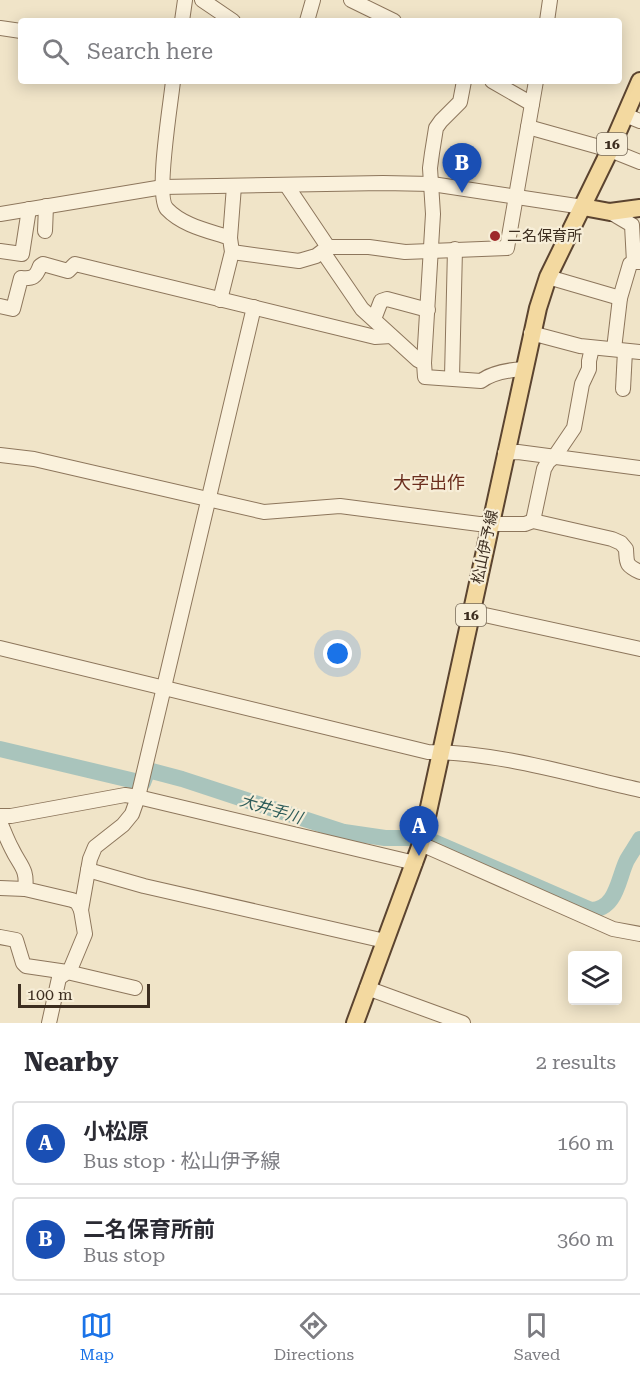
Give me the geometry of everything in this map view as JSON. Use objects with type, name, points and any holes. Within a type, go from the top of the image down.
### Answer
[{"type":"main road","name":"松山伊予線","points":[[355,1023],[421,844],[531,333],[548,277],[610,150],[632,118],[640,81]]},
{"type":"main road","points":[[583,207],[610,212],[640,208]]},
{"type":"street","points":[[182,18],[185,0]]},
{"type":"street","points":[[202,0],[229,18]]},
{"type":"street","points":[[308,18],[313,0]]},
{"type":"street","points":[[351,0],[388,18]]},
{"type":"street","points":[[547,18],[550,0]]},
{"type":"street","points":[[0,28],[18,31]]},
{"type":"street","points":[[173,84],[162,177],[165,208],[231,245],[299,261],[325,250],[369,246],[405,252],[430,249],[507,248],[535,84]]},
{"type":"street","points":[[463,84],[460,102],[436,129],[432,153],[433,214],[424,377],[452,377],[481,381],[507,370],[523,369]]},
{"type":"street","points":[[497,84],[532,104]]},
{"type":"street","points":[[528,127],[610,150],[640,162]]},
{"type":"street","points":[[0,214],[163,187],[234,186],[432,184],[583,207]]},
{"type":"street","points":[[220,300],[231,245],[234,186]]},
{"type":"street","points":[[287,186],[362,309],[424,363]]},
{"type":"street","points":[[45,231],[46,206]]},
{"type":"street","points":[[0,251],[22,254],[29,209]]},
{"type":"street","points":[[610,212],[632,225],[637,262],[630,264],[620,298],[619,350],[623,389]]},
{"type":"street","points":[[452,377],[455,249]]},
{"type":"street","points":[[0,306],[13,309],[21,278],[33,279],[43,264],[68,271],[75,264],[375,337],[391,336]]},
{"type":"street","points":[[548,277],[620,298]]},
{"type":"street","points":[[374,319],[381,301],[387,299],[428,310]]},
{"type":"street","points":[[81,910],[88,870],[95,847],[123,825],[132,814],[138,796],[254,307]]},
{"type":"street","points":[[531,333],[592,348],[640,352]]},
{"type":"street","points":[[533,521],[544,468],[574,428],[582,384],[589,369],[592,348]]},
{"type":"street","points":[[506,453],[555,456],[640,468]]},
{"type":"street","points":[[0,455],[34,459],[264,512],[340,506],[479,524],[525,524],[533,521],[621,543],[627,564],[640,572]]},
{"type":"street","points":[[471,612],[640,649]]},
{"type":"street","points":[[0,648],[428,752],[503,760],[640,790]]},
{"type":"street","points":[[0,816],[11,816],[125,795],[138,796],[415,863]]},
{"type":"street","points":[[0,822],[4,839],[27,878],[25,890]]},
{"type":"street","points":[[421,844],[612,929],[640,934]]},
{"type":"street","points":[[88,870],[144,886],[385,941]]},
{"type":"street","points":[[0,888],[25,890],[72,900],[77,902],[81,910],[85,934],[76,959],[67,972],[59,978],[49,1023]]},
{"type":"street","points":[[0,937],[16,940],[26,966],[67,972],[135,988]]},
{"type":"street","points":[[368,988],[464,1023]]},
{"type":"waterway","name":"大井手川","points":[[0,749],[139,782]]},
{"type":"waterway","name":"大井手川","points":[[143,783],[148,770],[344,832],[385,838],[410,838]]},
{"type":"waterway","name":"大井手川","points":[[432,841],[591,910],[600,908],[611,898],[627,860],[640,839]]},
{"type":"place","name":"二名保育所前","points":[[462,193]]},
{"type":"place","name":"二名保育所","points":[[495,236]]},
{"type":"place","name":"小松原","points":[[419,856]]},
{"type":"district","name":"大字出作","points":[[429,482]]}]
